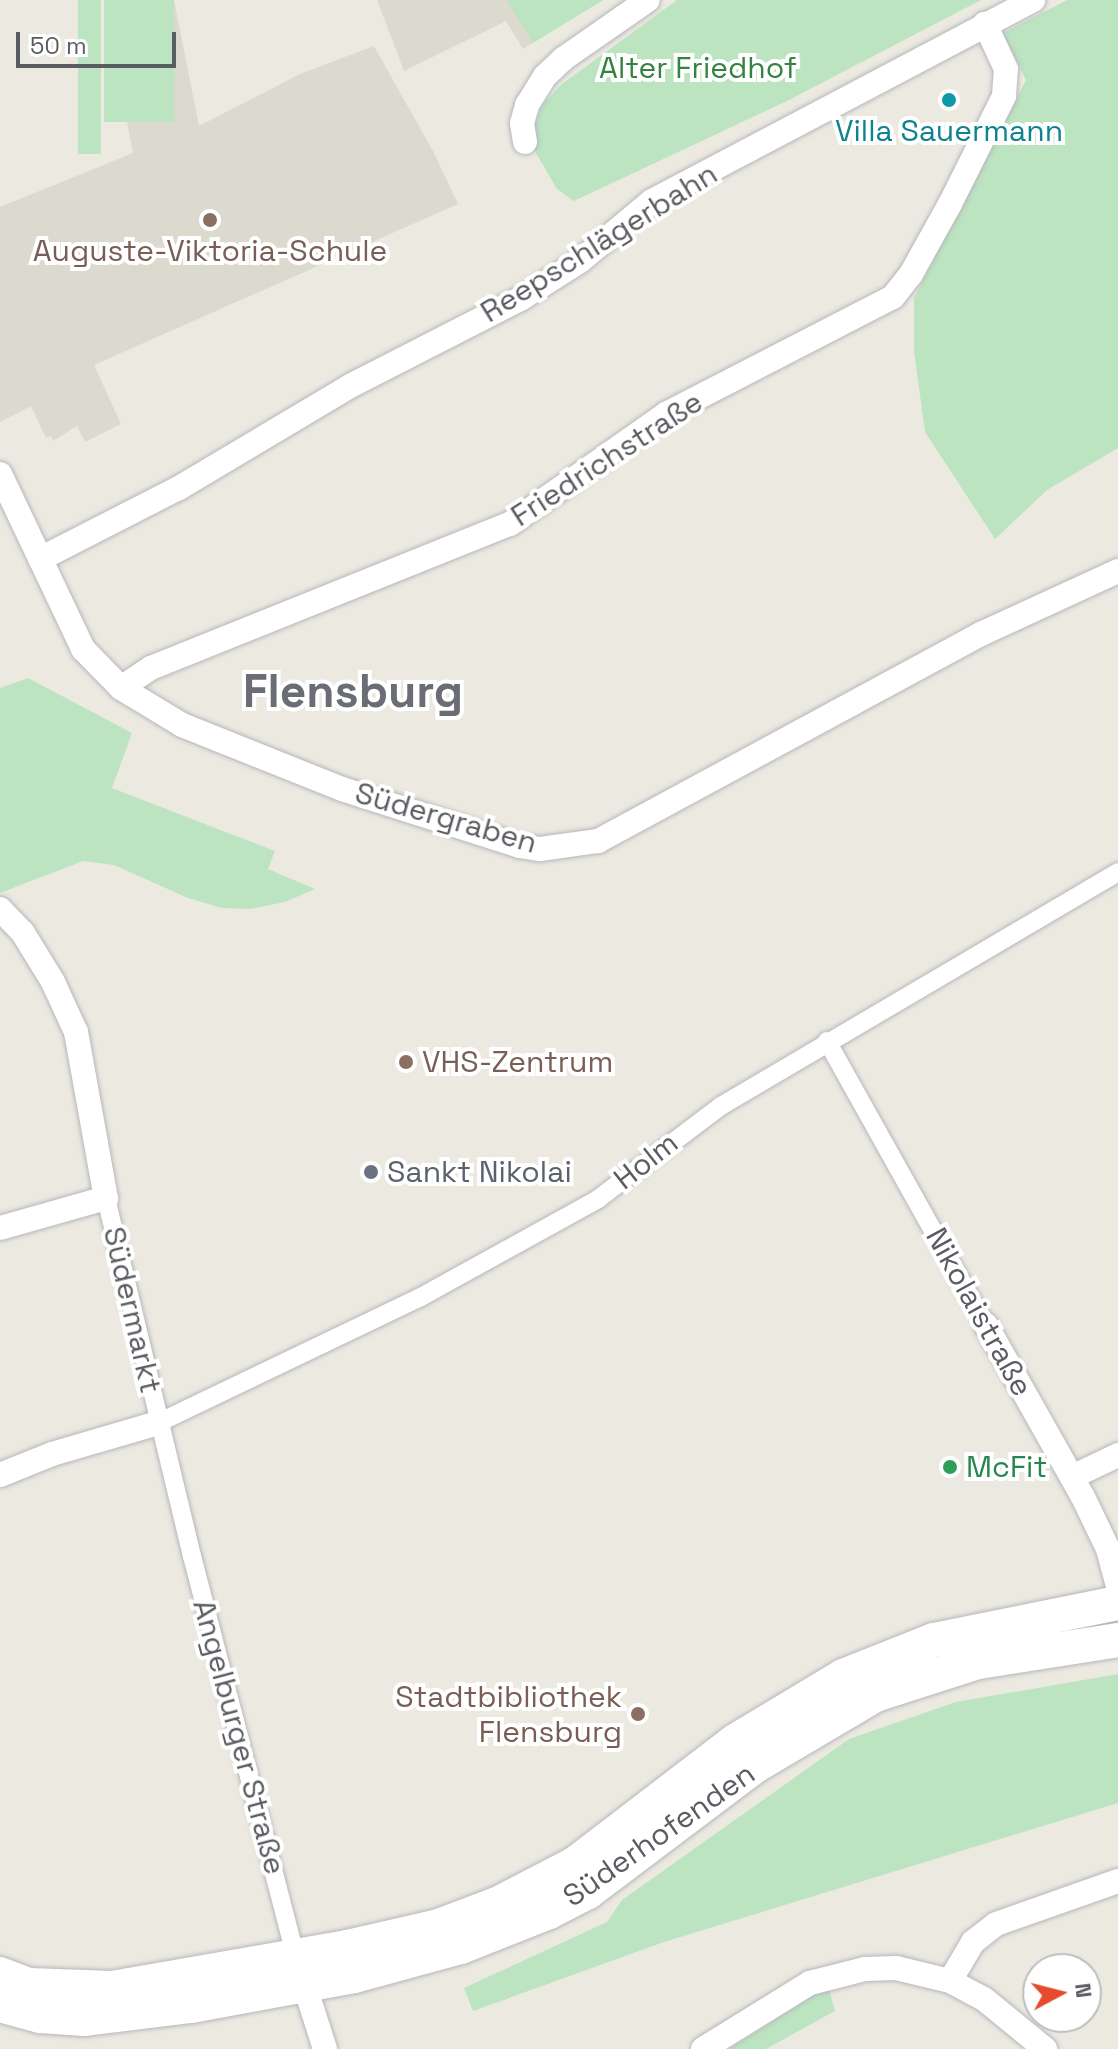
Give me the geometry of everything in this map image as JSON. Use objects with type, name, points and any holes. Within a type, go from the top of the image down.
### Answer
[{"type":"main road","name":"Süderhofenden","points":[[0,2005],[40,2016],[85,2019],[191,2006],[439,1926],[540,1884],[610,1838],[735,1741],[843,1676],[934,1640],[1118,1603]]},
{"type":"main road","name":"Süderhofenden","points":[[15,1979],[112,1988],[300,1972],[461,1947],[562,1906],[645,1852],[755,1766],[875,1695],[978,1662],[1118,1640]]},
{"type":"street","points":[[525,142],[522,123],[527,105],[545,76],[563,59],[648,0]]},
{"type":"street","name":"Reepschlägerbahn","points":[[40,559],[179,488],[352,385],[522,298],[580,261],[652,201],[1033,0]]},
{"type":"street","name":"Friedrichstraße","points":[[121,688],[151,668],[510,524],[666,414],[893,297],[911,274],[950,204],[1004,96],[1006,69],[985,24]]},
{"type":"street","name":"Südergraben","points":[[0,474],[83,649],[121,688],[182,725],[356,794],[520,846],[577,846],[598,841],[981,634],[1118,571]]},
{"type":"street","name":"Holm","points":[[158,1423],[419,1298],[598,1199],[709,1114],[827,1041],[1118,872]]},
{"type":"street","points":[[0,909],[23,933],[53,982],[76,1032],[106,1198],[0,1228]]},
{"type":"street","name":"Nikolaistraße","points":[[827,1041],[1072,1477],[1108,1549],[1118,1587]]},
{"type":"street","name":"Südermarkt","points":[[106,1198],[158,1423]]},
{"type":"street","points":[[0,1475],[52,1454],[158,1423]]},
{"type":"street","name":"Angelburger Straße","points":[[158,1423],[300,1972],[325,2049]]},
{"type":"street","points":[[1072,1477],[1118,1455]]},
{"type":"street","points":[[950,1981],[973,1942],[996,1924],[1118,1881]]},
{"type":"street","points":[[703,2049],[810,1983],[832,1975],[896,1968],[950,1981],[984,1999],[1045,2049]]},
{"type":"shaded area","name":"Auguste-Viktoria-Schule","points":[[104,0],[174,0],[199,126],[300,74],[374,46],[434,153],[458,204],[94,365],[121,424],[85,442],[77,426],[53,441],[51,436],[46,438],[31,406],[0,422],[0,207],[133,153]]},
{"type":"shaded area","points":[[377,0],[603,0],[523,49],[506,21],[404,71]]},
{"type":"green space","points":[[78,0],[101,0],[101,154],[78,154]]},
{"type":"green space","points":[[104,0],[174,0],[174,122],[104,122]]},
{"type":"green space","points":[[507,0],[603,0],[533,43]]},
{"type":"green space","name":"Alter Friedhof","points":[[677,0],[981,0],[787,101],[574,201],[557,189],[533,148],[534,127],[542,105],[562,84]]},
{"type":"green space","points":[[1067,0],[1118,0],[1118,448],[1047,490],[995,539],[925,432],[914,352],[914,298],[1026,80],[1003,33]]},
{"type":"green space","points":[[28,678],[132,733],[112,788],[275,851],[268,869],[315,889],[285,902],[250,909],[222,908],[188,898],[114,865],[83,861],[0,893],[0,688]]},
{"type":"green space","points":[[1118,1674],[1118,1803],[664,1942],[473,2011],[464,1988],[607,1922],[622,1900],[849,1739],[956,1702]]},
{"type":"green space","points":[[828,1986],[835,2011],[766,2049],[729,2049]]},
{"type":"place","name":"Villa Sauermann","points":[[949,100]]},
{"type":"place","name":"Auguste-Viktoria-Schule","points":[[210,220]]},
{"type":"place","name":"VHS-Zentrum","points":[[406,1062]]},
{"type":"place","name":"Sankt Nikolai","points":[[371,1172]]},
{"type":"place","name":"McFit","points":[[950,1467]]},
{"type":"place","name":"Stadtbibliothek Flensburg","points":[[638,1714]]},
{"type":"district","name":"Flensburg","points":[[353,691]]}]
